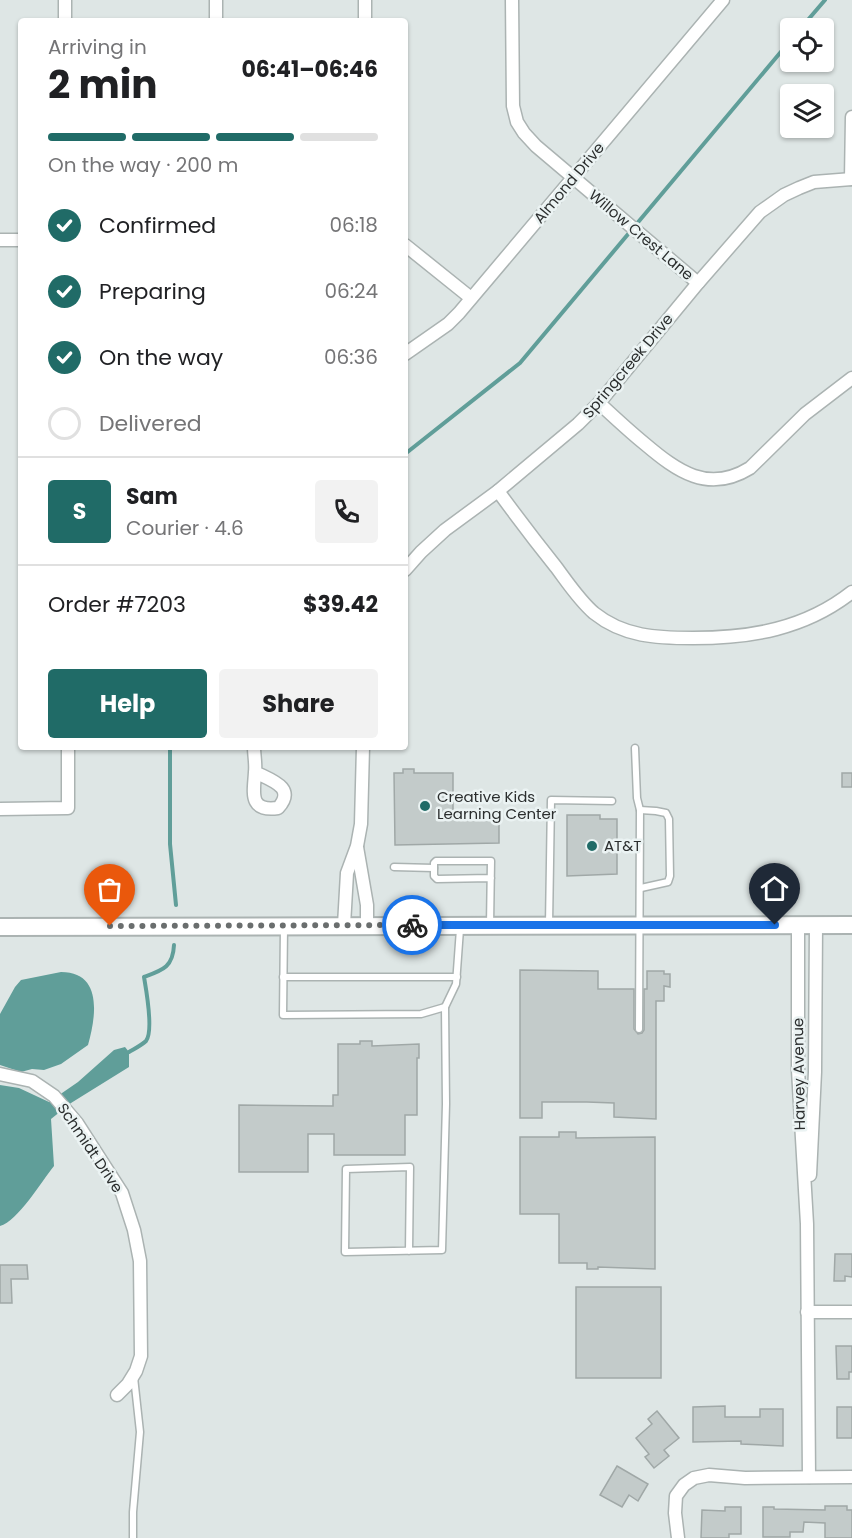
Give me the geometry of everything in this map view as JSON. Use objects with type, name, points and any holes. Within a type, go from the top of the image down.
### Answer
[{"type":"main road","points":[[0,927],[852,925]]},
{"type":"street","points":[[65,0],[65,18]]},
{"type":"street","points":[[216,0],[216,18]]},
{"type":"street","points":[[365,0],[365,18]]},
{"type":"street","name":"Willow Crest Lane","points":[[513,0],[513,106],[517,122],[536,146],[698,283]]},
{"type":"street","name":"Almond Drive","points":[[408,352],[448,324],[573,178],[718,2]]},
{"type":"street","points":[[851,179],[852,117]]},
{"type":"street","name":"Springcreek Drive","points":[[408,567],[446,530],[565,437],[599,403],[760,212],[791,191],[814,182],[851,179]]},
{"type":"street","points":[[0,240],[18,240]]},
{"type":"street","points":[[408,247],[471,298]]},
{"type":"street","points":[[599,403],[616,420],[677,469],[694,477],[716,480],[740,475],[750,468],[805,414],[852,378]]},
{"type":"street","points":[[498,490],[586,606],[612,625],[636,635],[664,638],[747,636],[810,618],[851,595]]},
{"type":"street","points":[[0,809],[68,808],[68,750]]},
{"type":"street","points":[[254,750],[255,772]]},
{"type":"street","points":[[344,925],[347,873],[357,846],[363,804],[363,750]]},
{"type":"street","points":[[357,846],[367,905],[366,925]]},
{"type":"street","name":"Harvey Avenue","points":[[798,925],[798,1070],[807,1224]]},
{"type":"street","name":"Harvey Avenue","points":[[809,1477],[807,1224],[813,1120],[816,925]]},
{"type":"street","name":"Schmidt Drive","points":[[0,1074],[32,1081],[54,1096],[67,1111],[122,1193],[134,1230],[140,1262],[141,1356],[134,1374],[117,1395]]},
{"type":"street","points":[[807,1312],[852,1312]]},
{"type":"street","points":[[678,1538],[675,1513],[676,1496],[684,1485],[702,1475],[745,1478],[852,1477]]},
{"type":"lane","points":[[635,748],[637,798],[640,810],[639,1029]]},
{"type":"lane","points":[[549,925],[550,800],[612,801]]},
{"type":"lane","points":[[640,810],[666,813],[669,819],[670,876],[668,882],[641,888]]},
{"type":"lane","points":[[490,925],[491,878],[490,860],[436,861],[434,863],[434,876],[437,879],[491,878]]},
{"type":"lane","points":[[394,867],[434,868]]},
{"type":"lane","points":[[284,925],[283,1016],[421,1014],[445,1007]]},
{"type":"lane","points":[[409,1251],[410,1167],[346,1169],[345,1252],[409,1251],[442,1250],[446,1104],[445,1007],[456,984],[460,925]]},
{"type":"lane","points":[[283,977],[457,977]]},
{"type":"lane","points":[[134,1374],[140,1432],[133,1512],[134,1538]]},
{"type":"water","points":[[61,972],[75,974],[84,979],[90,988],[94,1010],[88,1045],[61,1064],[44,1070],[32,1069],[21,1072],[0,1065],[0,1014],[15,987],[21,980]]},
{"type":"water","points":[[125,1047],[129,1052],[129,1067],[71,1103],[51,1119],[54,1166],[22,1209],[7,1223],[0,1226],[0,1085],[19,1088],[49,1102],[78,1082],[114,1050]]},
{"type":"building","name":"Creative Kids Learning Center","points":[[403,769],[414,769],[414,773],[453,773],[453,815],[499,815],[499,843],[395,845],[394,773],[403,773]]},
{"type":"building","points":[[842,773],[852,773],[852,787],[842,787]]},
{"type":"building","name":"AT&T","points":[[567,815],[600,815],[600,819],[617,819],[617,874],[567,876]]},
{"type":"building","points":[[520,970],[598,971],[598,989],[634,989],[634,1029],[638,1034],[644,1030],[644,989],[647,989],[647,971],[664,971],[664,974],[670,974],[670,987],[664,986],[664,1001],[656,1001],[656,1119],[614,1117],[614,1103],[587,1102],[542,1102],[542,1118],[520,1118]]},
{"type":"building","points":[[360,1041],[372,1041],[372,1046],[419,1044],[417,1115],[405,1115],[405,1155],[334,1155],[334,1134],[308,1134],[308,1172],[239,1172],[239,1105],[333,1106],[333,1095],[338,1095],[338,1044],[360,1044]]},
{"type":"building","points":[[559,1132],[576,1132],[576,1138],[655,1137],[655,1269],[598,1267],[598,1269],[587,1269],[587,1263],[559,1263],[559,1214],[520,1214],[520,1137],[559,1137]]},
{"type":"building","points":[[835,1254],[852,1254],[852,1277],[845,1276],[845,1281],[834,1281]]},
{"type":"building","points":[[0,1265],[27,1265],[28,1279],[11,1279],[12,1303],[0,1303]]},
{"type":"building","points":[[576,1287],[661,1287],[661,1378],[576,1378]]},
{"type":"building","points":[[836,1346],[852,1346],[852,1372],[849,1372],[849,1379],[837,1379]]},
{"type":"building","points":[[725,1406],[725,1417],[760,1417],[760,1409],[783,1409],[783,1446],[741,1444],[741,1441],[693,1442],[693,1407]]},
{"type":"building","points":[[837,1407],[852,1407],[852,1438],[837,1438]]},
{"type":"building","points":[[657,1411],[679,1438],[664,1450],[669,1456],[654,1468],[645,1457],[649,1454],[636,1438],[652,1424],[648,1419]]},
{"type":"building","points":[[617,1466],[648,1484],[638,1501],[629,1495],[622,1507],[600,1495]]},
{"type":"building","points":[[825,1506],[847,1506],[847,1510],[852,1510],[852,1538],[825,1538],[825,1523],[804,1522],[803,1532],[790,1532],[790,1537],[763,1537],[763,1507],[825,1510]]},
{"type":"building","points":[[725,1507],[741,1507],[741,1534],[729,1534],[729,1538],[701,1538],[702,1510],[725,1511]]},
{"type":"waterway","points":[[810,18],[825,0]]},
{"type":"waterway","points":[[408,452],[520,363],[780,53]]},
{"type":"waterway","points":[[170,750],[170,844],[176,905]]},
{"type":"waterway","points":[[129,1052],[146,1041],[148,1036],[149,1010],[144,977],[166,967],[172,958],[174,945]]},
{"type":"way so far","points":[[110,926],[412,925]]},
{"type":"place","name":"Creative Kids Learning Center","points":[[425,806]]},
{"type":"place","name":"AT&T","points":[[592,846]]},
{"type":"route","points":[[412,925],[775,925]]}]
